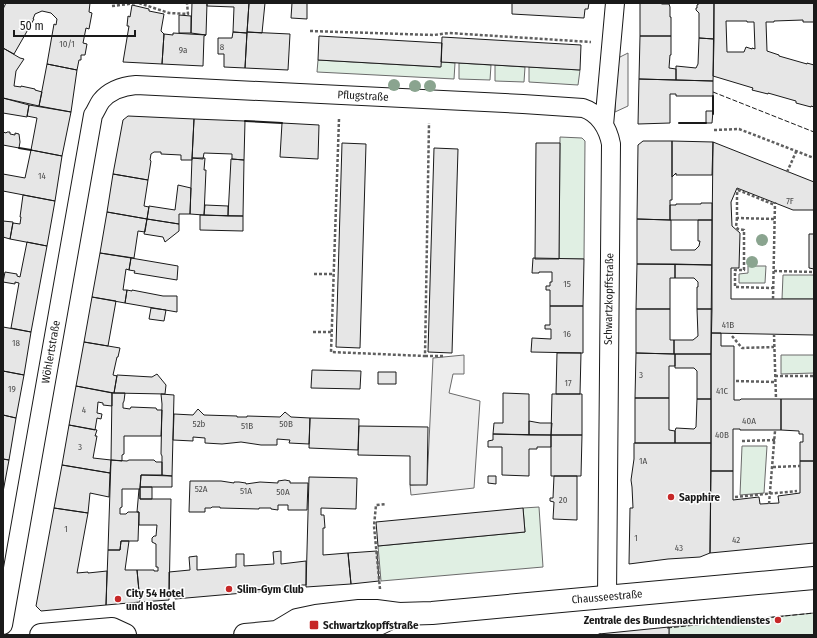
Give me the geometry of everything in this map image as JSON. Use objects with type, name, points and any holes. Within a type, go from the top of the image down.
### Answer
[{"type":"main road","name":"Chausseestraße","points":[[245,635],[277,632],[320,632],[372,627],[399,614],[432,613],[814,578]]},
{"type":"main road","points":[[41,635],[112,629],[125,635]]},
{"type":"street","name":"Schwartzkopffstraße","points":[[607,596],[611,144],[604,124],[615,3]]},
{"type":"street","name":"Pflugstraße","points":[[117,89],[136,85],[583,108],[590,110],[598,116],[604,124]]},
{"type":"street","name":"Wöhlertstraße","points":[[3,625],[93,115],[101,101],[108,94],[117,89]]},
{"type":"path","points":[[112,6],[138,3],[169,13],[188,14],[187,3]]},
{"type":"path","points":[[310,31],[434,35],[449,33],[591,42]]},
{"type":"path","points":[[339,119],[331,352],[442,356]]},
{"type":"path","points":[[425,356],[429,123]]},
{"type":"path","points":[[714,130],[739,129],[814,158]]},
{"type":"path","points":[[787,172],[796,152]]},
{"type":"path","points":[[773,288],[735,288],[735,270],[744,270],[744,230],[738,230],[736,226],[738,190],[775,204],[773,299]]},
{"type":"path","points":[[737,218],[774,218]]},
{"type":"path","points":[[774,271],[814,272]]},
{"type":"path","points":[[314,274],[334,274]]},
{"type":"path","points":[[313,332],[332,332]]},
{"type":"path","points":[[774,334],[776,399]]},
{"type":"path","points":[[732,336],[742,348],[774,347]]},
{"type":"path","points":[[775,376],[814,376]]},
{"type":"path","points":[[736,381],[775,382]]},
{"type":"path","points":[[770,504],[775,430]]},
{"type":"path","points":[[742,440],[774,440]]},
{"type":"path","points":[[773,467],[800,466]]},
{"type":"path","points":[[735,497],[797,491]]},
{"type":"path","points":[[380,589],[374,526],[376,505],[386,504]]},
{"type":"green space","points":[[318,60],[440,67],[441,62],[455,63],[454,79],[317,72]]},
{"type":"green space","points":[[459,63],[491,65],[490,80],[459,79]]},
{"type":"green space","points":[[495,65],[525,67],[524,82],[495,81]]},
{"type":"green space","points":[[529,67],[580,70],[578,85],[529,82]]},
{"type":"green space","points":[[560,137],[582,138],[585,141],[584,259],[559,259]]},
{"type":"green space","points":[[748,266],[766,266],[765,283],[739,283],[739,274],[748,273]]},
{"type":"green space","points":[[783,275],[814,275],[814,299],[782,299]]},
{"type":"green space","points":[[781,355],[814,355],[814,373],[781,374]]},
{"type":"green space","points":[[742,446],[767,446],[764,493],[740,495]]},
{"type":"green space","points":[[539,507],[543,567],[381,581],[378,546],[525,532],[523,508]]},
{"type":"green space","name":"Zentrale des Bundesnachrichtendienstes","points":[[814,613],[814,635],[669,635],[669,627]]},
{"type":"shaded area","points":[[628,53],[628,106],[615,112],[616,59]]},
{"type":"shaded area","points":[[464,355],[464,374],[453,374],[449,393],[480,401],[474,488],[411,495],[410,485],[427,484],[433,358]]},
{"type":"building","points":[[6,3],[90,3],[89,12],[92,13],[89,29],[86,28],[83,43],[87,44],[85,55],[81,55],[81,60],[79,60],[77,70],[47,64],[54,24],[56,25],[57,19],[51,13],[42,11],[35,14],[34,19],[14,54],[3,48],[3,9]]},
{"type":"building","points":[[192,3],[207,3],[206,35],[191,33]]},
{"type":"building","points":[[207,3],[249,3],[247,33],[233,32],[234,7],[207,6]]},
{"type":"building","points":[[249,3],[265,3],[262,33],[247,32]]},
{"type":"building","points":[[292,3],[307,3],[307,19],[291,18]]},
{"type":"building","points":[[512,3],[589,3],[588,9],[585,9],[584,18],[512,14]]},
{"type":"building","points":[[640,3],[669,4],[671,36],[640,36]]},
{"type":"building","points":[[700,3],[714,3],[714,39],[699,38],[699,13],[696,8]]},
{"type":"building","points":[[714,3],[814,3],[814,22],[803,22],[803,20],[766,22],[767,51],[779,56],[814,65],[814,107],[796,103],[796,101],[768,93],[752,90],[753,88],[713,76]],"holes":[[[726,21],[754,22],[755,49],[746,47],[744,52],[727,52]]]},
{"type":"building","points":[[132,5],[164,14],[161,31],[164,34],[162,64],[123,62],[129,26],[127,26],[128,16],[130,17]]},
{"type":"building","points":[[179,15],[191,16],[191,33],[179,33]]},
{"type":"building","points":[[233,32],[247,33],[245,68],[224,67],[224,54],[218,54],[218,38],[232,38]]},
{"type":"building","points":[[247,32],[290,34],[288,70],[245,68]]},
{"type":"building","points":[[173,33],[206,35],[204,36],[203,66],[162,64],[164,34],[173,35]]},
{"type":"building","points":[[319,36],[442,43],[441,67],[318,60]]},
{"type":"building","points":[[640,36],[671,36],[669,68],[676,69],[676,80],[639,79]]},
{"type":"building","points":[[442,37],[581,45],[580,70],[441,62]]},
{"type":"building","points":[[699,38],[714,39],[713,81],[676,80],[676,66],[696,68],[698,64]]},
{"type":"building","points":[[3,48],[24,59],[16,71],[14,86],[35,89],[42,92],[39,106],[3,98]]},
{"type":"building","points":[[47,64],[77,70],[71,112],[39,106]]},
{"type":"building","points":[[639,79],[713,81],[713,96],[676,96],[676,94],[670,94],[670,123],[638,124]]},
{"type":"building","points":[[3,98],[29,105],[27,117],[3,113]]},
{"type":"building","points":[[29,105],[71,112],[62,156],[31,150],[37,118],[27,116]]},
{"type":"building","points":[[706,111],[713,111],[712,123],[706,123]]},
{"type":"building","points":[[128,116],[194,119],[192,160],[181,160],[181,155],[161,154],[161,152],[154,152],[151,154],[148,180],[113,174],[123,120]]},
{"type":"building","points":[[194,119],[245,121],[244,160],[232,159],[232,154],[204,153],[203,159],[192,158]]},
{"type":"building","points":[[282,123],[319,125],[318,159],[280,157]]},
{"type":"building","points":[[3,132],[10,132],[10,134],[15,135],[15,133],[19,134],[19,148],[3,145]]},
{"type":"building","points":[[643,141],[672,141],[672,200],[670,200],[670,220],[637,219],[638,145]]},
{"type":"building","points":[[672,141],[713,142],[712,175],[676,175],[676,173],[672,177]]},
{"type":"building","points":[[713,142],[814,182],[814,210],[793,210],[737,188],[731,202],[732,226],[740,233],[739,268],[731,268],[731,299],[814,299],[814,335],[711,333]]},
{"type":"building","points":[[342,143],[366,144],[360,348],[336,347]]},
{"type":"building","points":[[536,143],[560,143],[559,259],[535,259]]},
{"type":"building","points":[[434,148],[458,149],[452,353],[428,352]]},
{"type":"building","points":[[31,150],[62,156],[55,201],[3,191],[3,174],[25,178]]},
{"type":"building","points":[[192,158],[205,158],[204,170],[206,170],[204,215],[190,214]]},
{"type":"building","points":[[231,159],[244,160],[243,216],[228,216]]},
{"type":"building","points":[[113,174],[148,180],[144,206],[149,207],[147,219],[107,212]]},
{"type":"building","points":[[178,185],[191,188],[190,214],[179,214],[179,224],[147,219],[149,206],[175,210]]},
{"type":"building","points":[[23,195],[55,201],[47,246],[10,239],[13,223],[20,224]]},
{"type":"building","points":[[712,203],[712,220],[670,220],[670,205]]},
{"type":"building","points":[[205,205],[228,206],[228,216],[204,215]]},
{"type":"building","points":[[107,212],[147,219],[145,232],[138,231],[134,258],[100,253]]},
{"type":"building","points":[[200,215],[243,216],[243,231],[200,230]]},
{"type":"building","points":[[147,219],[179,224],[179,231],[165,242],[163,237],[144,234]]},
{"type":"building","points":[[637,219],[671,220],[671,250],[695,250],[699,246],[700,241],[698,241],[698,220],[712,220],[712,265],[637,264]]},
{"type":"building","points":[[3,221],[13,222],[10,239],[3,237]]},
{"type":"building","points":[[809,234],[814,234],[814,269],[809,268]]},
{"type":"building","points":[[27,242],[47,246],[31,332],[11,328],[19,283],[15,282],[15,284],[3,282],[5,272],[17,274],[17,276],[20,277]]},
{"type":"building","points":[[100,253],[131,258],[129,270],[126,269],[123,290],[127,290],[125,303],[92,297]]},
{"type":"building","points":[[131,258],[178,266],[177,280],[134,273],[135,271],[129,270]]},
{"type":"building","points":[[533,258],[584,259],[583,306],[550,306],[550,290],[546,290],[546,286],[550,286],[550,282],[552,282],[552,272],[532,273]]},
{"type":"building","points":[[637,264],[675,264],[675,278],[670,278],[670,309],[636,309]]},
{"type":"building","points":[[675,264],[712,265],[712,309],[697,309],[698,282],[694,278],[675,278]]},
{"type":"building","points":[[127,290],[163,296],[177,296],[177,312],[125,303]]},
{"type":"building","points":[[92,297],[116,301],[108,346],[84,342]]},
{"type":"building","points":[[550,306],[583,306],[583,353],[531,352],[532,338],[551,339],[551,329],[545,329],[545,325],[550,325]]},
{"type":"building","points":[[151,308],[166,310],[164,321],[149,319]]},
{"type":"building","points":[[636,309],[670,309],[670,340],[674,340],[674,354],[636,353]]},
{"type":"building","points":[[697,309],[712,309],[711,354],[674,354],[674,340],[693,340],[698,336]]},
{"type":"building","points":[[3,327],[31,332],[24,375],[3,371]]},
{"type":"building","points":[[711,333],[721,333],[721,346],[734,346],[734,400],[781,399],[781,430],[733,429],[733,471],[711,471]]},
{"type":"building","points":[[84,342],[120,348],[113,375],[117,376],[114,393],[76,386]]},
{"type":"building","points":[[557,353],[581,353],[580,394],[556,394]]},
{"type":"building","points":[[636,353],[675,354],[675,366],[669,366],[669,398],[635,398]]},
{"type":"building","points":[[675,354],[711,354],[711,399],[697,399],[697,371],[694,368],[675,368]]},
{"type":"building","points":[[312,370],[361,371],[360,389],[311,388]]},
{"type":"building","points":[[3,371],[24,375],[16,418],[3,415]]},
{"type":"building","points":[[378,372],[396,372],[396,384],[378,384]]},
{"type":"building","points":[[157,374],[166,385],[165,394],[114,393],[117,375],[152,377]]},
{"type":"building","points":[[76,386],[112,393],[112,406],[103,405],[103,403],[98,402],[97,413],[102,414],[101,419],[97,418],[95,430],[69,425]]},
{"type":"building","points":[[112,393],[125,393],[123,408],[156,408],[157,410],[162,410],[161,436],[124,436],[124,454],[122,455],[122,461],[111,460]]},
{"type":"building","points":[[503,393],[529,394],[529,435],[493,434],[494,423],[503,423]]},
{"type":"building","points":[[161,394],[174,395],[172,476],[162,475]]},
{"type":"building","points":[[552,394],[582,394],[582,435],[551,435]]},
{"type":"building","points":[[635,398],[669,398],[669,430],[675,431],[675,443],[635,443]]},
{"type":"building","points":[[697,399],[711,399],[711,443],[675,443],[676,428],[694,429],[696,427]]},
{"type":"building","points":[[781,399],[814,399],[814,461],[800,461],[800,442],[803,442],[803,434],[799,434],[799,431],[781,430]]},
{"type":"building","points":[[198,409],[204,415],[280,417],[285,412],[291,417],[310,418],[309,444],[289,443],[290,440],[277,439],[277,445],[261,445],[241,442],[222,444],[205,443],[205,438],[193,437],[193,441],[173,440],[174,414],[193,415]]},
{"type":"building","points":[[3,415],[16,418],[9,460],[3,459]]},
{"type":"building","points":[[310,418],[359,419],[358,450],[309,448]]},
{"type":"building","points":[[529,421],[552,423],[551,435],[529,435]]},
{"type":"building","points":[[69,425],[97,430],[93,458],[111,460],[110,473],[62,465]]},
{"type":"building","points":[[359,426],[428,427],[427,485],[410,485],[410,456],[358,455]]},
{"type":"building","points":[[493,434],[551,435],[551,447],[537,447],[537,449],[529,449],[529,476],[502,475],[502,447],[488,447],[488,441],[493,440]]},
{"type":"building","points":[[551,435],[582,435],[581,476],[551,476]]},
{"type":"building","name":"Sapphire","points":[[634,443],[711,443],[710,553],[700,557],[629,564],[630,508],[633,508],[631,480],[634,459]]},
{"type":"building","points":[[3,459],[9,460],[3,492]]},
{"type":"building","points":[[111,460],[154,460],[156,462],[162,462],[162,475],[141,475],[140,489],[122,489],[122,507],[120,508],[120,514],[139,512],[138,541],[121,541],[120,550],[108,550]]},
{"type":"building","points":[[800,461],[814,461],[814,543],[710,553],[711,471],[733,471],[733,500],[759,497],[760,504],[779,503],[778,496],[800,493]]},
{"type":"building","points":[[62,465],[110,473],[109,497],[90,493],[88,513],[54,508]]},
{"type":"building","points":[[141,475],[172,476],[172,487],[140,487]]},
{"type":"building","points":[[488,476],[496,476],[496,484],[488,483]]},
{"type":"building","points":[[554,476],[577,476],[577,520],[553,519],[554,502],[550,501],[550,498],[553,498]]},
{"type":"building","points":[[309,477],[357,478],[356,509],[321,508],[321,515],[324,515],[325,528],[323,528],[323,555],[348,553],[351,584],[306,587]]},
{"type":"building","points":[[190,481],[221,481],[246,484],[260,482],[278,483],[278,481],[290,481],[290,483],[308,483],[307,510],[288,510],[288,505],[278,505],[278,510],[271,508],[259,509],[212,507],[205,508],[205,512],[189,512]]},
{"type":"building","points":[[140,487],[152,487],[152,499],[140,499]]},
{"type":"building","points":[[139,489],[140,499],[171,499],[169,600],[140,602],[137,570],[158,571],[158,567],[156,567],[156,544],[152,542],[152,538],[156,536],[157,525],[139,525],[139,512],[137,512]]},
{"type":"building","points":[[54,508],[88,513],[77,573],[107,571],[106,605],[41,611],[36,606]]},
{"type":"building","points":[[523,508],[525,532],[378,546],[376,522]]},
{"type":"building","points":[[121,541],[129,541],[125,570],[137,570],[140,602],[106,605],[108,550],[120,550]]},
{"type":"building","points":[[281,551],[281,564],[306,561],[306,585],[301,585],[301,588],[175,599],[174,596],[169,596],[169,572],[190,570],[189,557],[197,556],[197,570],[236,567],[236,554],[244,554],[244,566],[274,564],[273,552]]},
{"type":"building","points":[[377,551],[379,581],[351,584],[348,553]]},
{"type":"building","points":[[669,627],[669,635],[598,635],[599,634]]},
{"type":"fence","points":[[713,92],[814,132]]},
{"type":"fence","points":[[667,628],[814,613]]},
{"type":"fence","points":[[591,635],[601,634]]},
{"type":"wall","points":[[713,96],[713,114]]},
{"type":"wall","points":[[245,121],[282,123]]},
{"type":"wall","points":[[679,123],[706,123]]},
{"type":"wall","points":[[19,148],[31,150]]},
{"type":"place","name":"Sapphire","points":[[671,497]]},
{"type":"place","name":"Slim-Gym Club","points":[[229,589]]},
{"type":"place","name":"City 54 Hotel und Hostel","points":[[118,599]]},
{"type":"place","name":"Zentrale des Bundesnachrichtendienstes","points":[[778,620]]},
{"type":"place","name":"Schwartzkopffstraße","points":[[314,625]]}]
